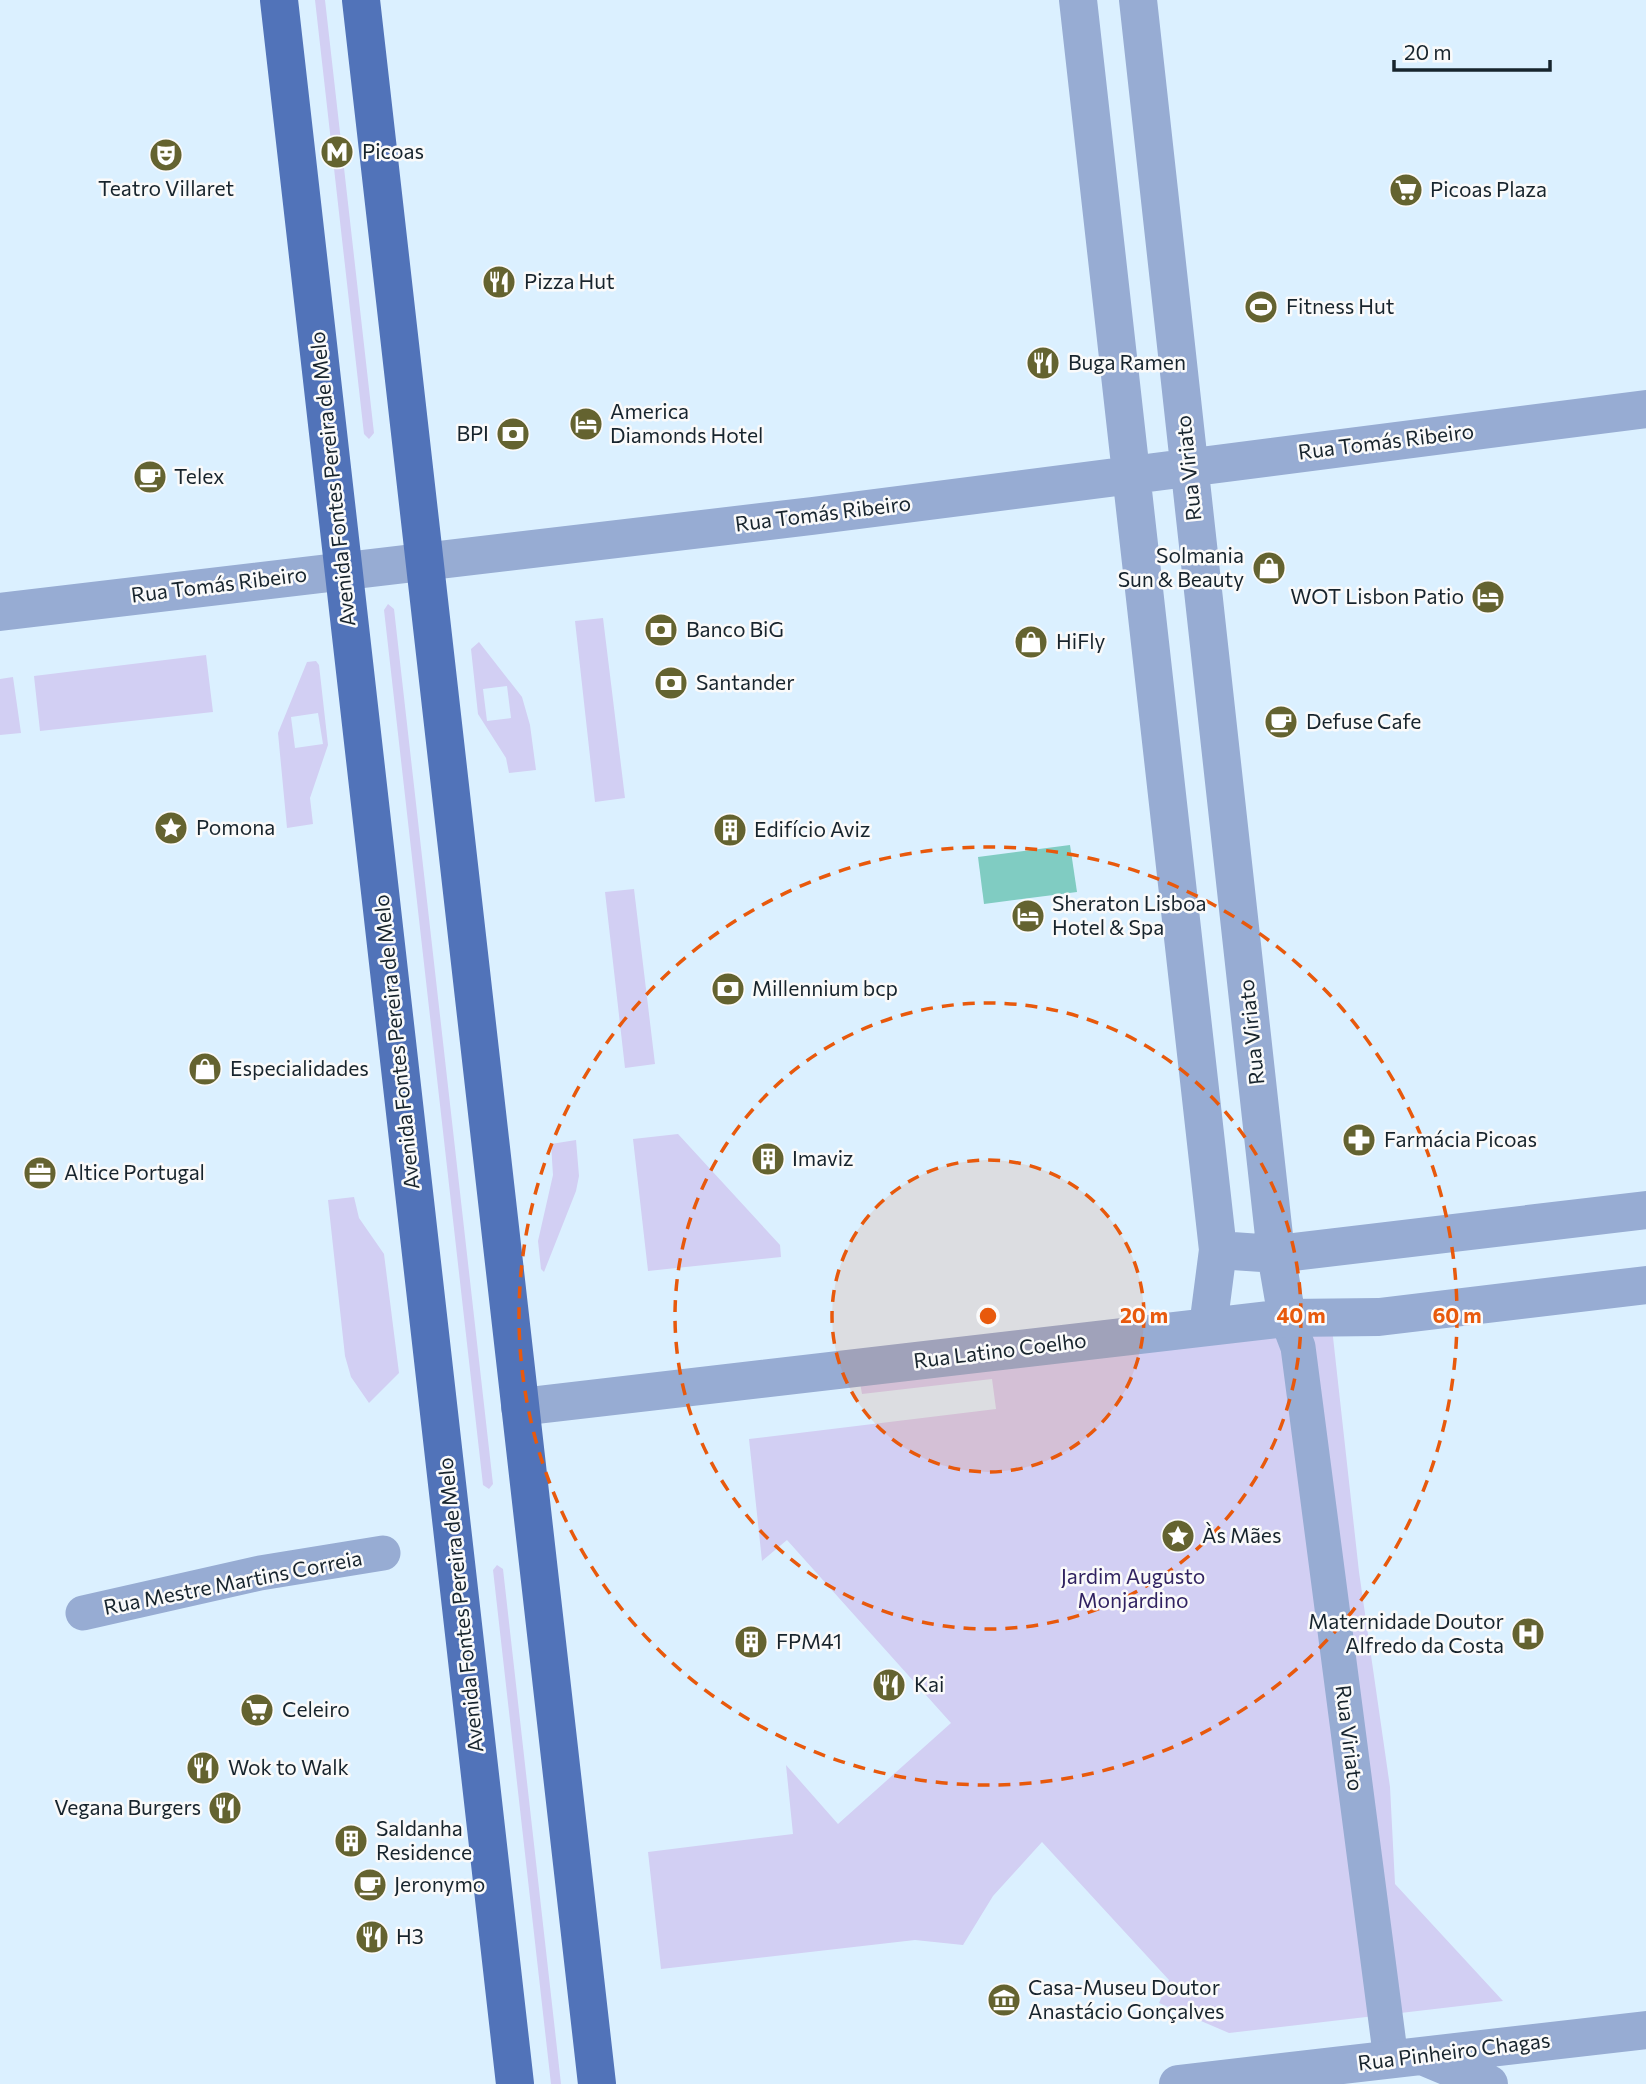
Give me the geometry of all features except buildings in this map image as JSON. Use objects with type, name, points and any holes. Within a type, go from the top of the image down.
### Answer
[{"type":"main road","name":"Avenida Fontes Pereira de Melo","points":[[279,0],[515,2084]]},
{"type":"main road","points":[[361,0],[597,2084]]},
{"type":"street","points":[[1077,0],[1219,1250],[1208,1327]]},
{"type":"street","name":"Rua Viriato","points":[[1138,0],[1276,1254],[1287,1318],[1297,1347],[1400,2067]]},
{"type":"street","name":"Rua Tomás Ribeiro","points":[[0,611],[1131,475],[1646,409]]},
{"type":"street","points":[[1219,1250],[1276,1254],[1646,1210]]},
{"type":"street","name":"Rua Latino Coelho","points":[[520,1407],[1287,1318],[1379,1317],[1646,1285]]},
{"type":"street","name":"Rua Mestre Martins Correia","points":[[83,1613],[260,1573],[383,1553]]},
{"type":"street","name":"Rua Pinheiro Chagas","points":[[1178,2084],[1400,2067],[1646,2030]]},
{"type":"street","points":[[1400,2067],[1438,2061],[1489,2084]]},
{"type":"green space","points":[[315,0],[325,0],[374,433],[369,439],[364,434]]},
{"type":"green space","points":[[388,604],[394,609],[493,1484],[489,1489],[483,1485],[384,610]]},
{"type":"green space","points":[[603,618],[625,798],[595,802],[575,621]]},
{"type":"green space","points":[[479,642],[522,697],[530,725],[536,770],[509,773],[506,758],[478,714],[471,649]],"holes":[[[507,686],[511,718],[487,721],[483,689]]]},
{"type":"green space","points":[[206,655],[213,712],[40,731],[34,676]]},
{"type":"green space","points":[[316,661],[319,665],[328,745],[310,798],[313,824],[287,828],[278,733],[307,662]],"holes":[[[318,713],[323,744],[295,748],[291,717]]]},
{"type":"green space","points":[[13,677],[21,733],[0,735],[0,679]]},
{"type":"green space","points":[[634,889],[655,1064],[625,1068],[605,892]]},
{"type":"green space","points":[[678,1134],[780,1245],[781,1257],[648,1271],[633,1139]]},
{"type":"green space","points":[[576,1140],[579,1176],[576,1191],[544,1272],[541,1269],[538,1241],[553,1175],[551,1144]]},
{"type":"green space","points":[[354,1197],[359,1218],[384,1254],[399,1373],[369,1403],[351,1377],[345,1356],[328,1200]]},
{"type":"green space","name":"Jardim Augusto Monjardino","points":[[1332,1328],[1359,1572],[1390,1787],[1395,1884],[1503,2001],[1229,2033],[1159,2003],[1169,1980],[1042,1842],[993,1896],[963,1945],[915,1940],[661,1969],[648,1852],[793,1834],[786,1765],[838,1824],[951,1723],[787,1540],[762,1561],[749,1439],[996,1409],[992,1379],[862,1394],[860,1383]]},
{"type":"green space","points":[[497,1565],[503,1569],[561,2084],[551,2084],[493,1570]]},
{"type":"shaded area","points":[[1070,845],[1077,892],[984,904],[978,857]]},
{"type":"place","name":"Picoas","points":[[337,152]]},
{"type":"place","name":"Teatro Villaret","points":[[166,155]]},
{"type":"place","name":"Picoas Plaza","points":[[1406,190]]},
{"type":"place","name":"Pizza Hut","points":[[499,282]]},
{"type":"place","name":"Fitness Hut","points":[[1261,307]]},
{"type":"place","name":"Buga Ramen","points":[[1043,363]]},
{"type":"place","name":"America Diamonds Hotel","points":[[586,424]]},
{"type":"place","name":"BPI","points":[[513,434]]},
{"type":"place","name":"Telex","points":[[150,477]]},
{"type":"place","name":"Solmania Sun & Beauty","points":[[1269,568]]},
{"type":"place","name":"WOT Lisbon Patio","points":[[1488,597]]},
{"type":"place","name":"Banco BiG","points":[[661,630]]},
{"type":"place","name":"HiFly","points":[[1031,642]]},
{"type":"place","name":"Santander","points":[[671,683]]},
{"type":"place","name":"Defuse Cafe","points":[[1281,722]]},
{"type":"place","name":"Pomona","points":[[171,828]]},
{"type":"place","name":"Edifício Aviz","points":[[730,830]]},
{"type":"place","name":"Sheraton Lisboa Hotel & Spa","points":[[1028,916]]},
{"type":"place","name":"Millennium bcp","points":[[728,989]]},
{"type":"place","name":"Especialidades","points":[[205,1069]]},
{"type":"place","name":"Farmácia Picoas","points":[[1359,1140]]},
{"type":"place","name":"Imaviz","points":[[768,1159]]},
{"type":"place","name":"Altice Portugal","points":[[40,1173]]},
{"type":"place","name":"Às Mães","points":[[1178,1536]]},
{"type":"place","name":"Maternidade Doutor Alfredo da Costa","points":[[1528,1634]]},
{"type":"place","name":"FPM41","points":[[751,1642]]},
{"type":"place","name":"Kai","points":[[889,1685]]},
{"type":"place","name":"Celeiro","points":[[257,1710]]},
{"type":"place","name":"Wok to Walk","points":[[203,1768]]},
{"type":"place","name":"Vegana Burgers","points":[[225,1808]]},
{"type":"place","name":"Saldanha Residence","points":[[351,1841]]},
{"type":"place","name":"Jeronymo","points":[[370,1885]]},
{"type":"place","name":"H3","points":[[372,1937]]},
{"type":"place","name":"Casa-Museu Doutor Anastácio Gonçalves","points":[[1004,2000]]}]
